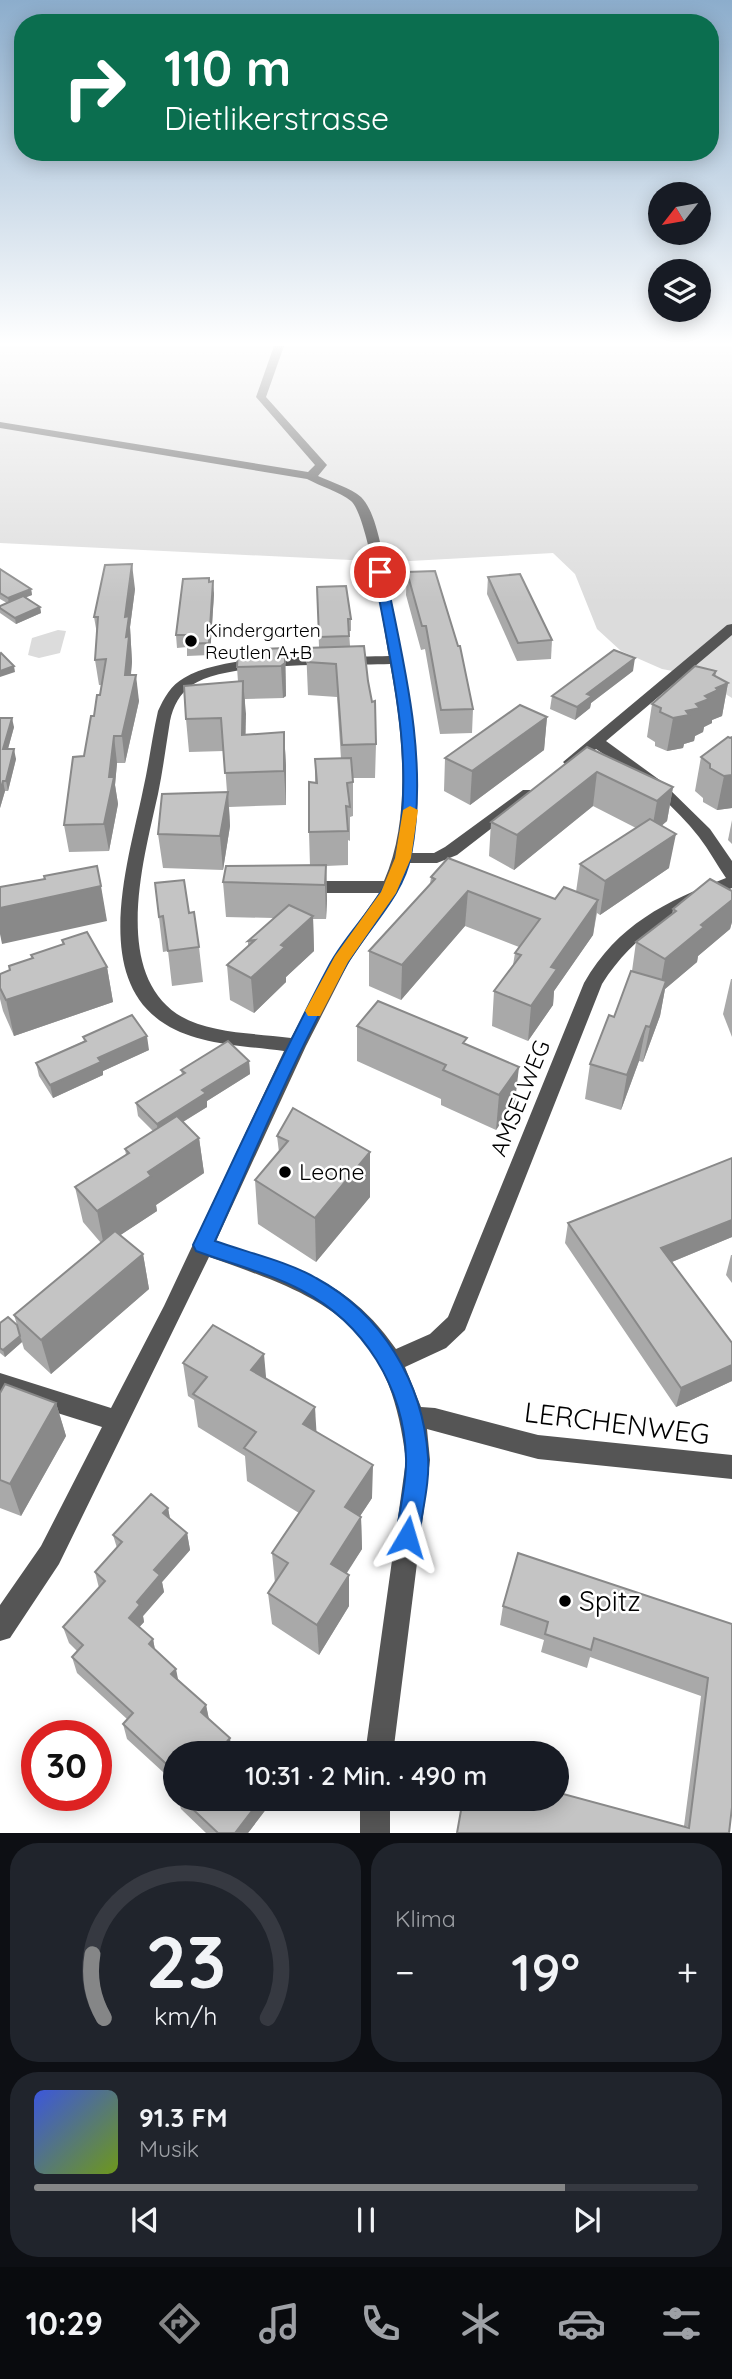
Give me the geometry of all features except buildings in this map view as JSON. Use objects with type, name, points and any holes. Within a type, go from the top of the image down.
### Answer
[{"type":"street","points":[[0,1628],[50,1555],[118,1421],[296,1046],[341,960],[390,887],[403,858],[410,809],[410,778],[397,660],[374,546],[364,511],[356,499],[310,476],[40,432]]},
{"type":"street","points":[[291,432],[321,465],[320,469],[310,476]]},
{"type":"street","points":[[559,771],[732,628]]},
{"type":"street","points":[[296,1046],[186,1026],[160,1012],[143,992],[131,948],[130,886],[165,711],[173,694],[185,683],[214,671],[263,664],[397,660]]},
{"type":"street","points":[[597,742],[657,783],[680,804],[710,838],[732,874]]},
{"type":"street","points":[[403,858],[437,858],[452,852],[538,786]]},
{"type":"street","name":"AMSELWEG","points":[[391,1362],[438,1341],[457,1323],[593,983],[615,951],[647,924],[691,899],[732,882]]},
{"type":"street","points":[[288,887],[390,887]]},
{"type":"street","points":[[203,1245],[279,1271],[330,1296],[371,1334],[391,1362],[412,1417],[418,1460],[381,1741]]},
{"type":"street","points":[[0,1384],[118,1421]]},
{"type":"street","name":"LERCHENWEG","points":[[412,1417],[435,1419],[538,1447],[732,1467]]},
{"type":"street","points":[[375,1811],[376,1833]]},
{"type":"shaded area","points":[[0,432],[732,432],[732,698],[694,675],[662,669],[621,651],[597,629],[575,574],[553,553],[392,562],[0,543]]},
{"type":"shaded area","points":[[58,630],[66,631],[60,653],[39,658],[28,655],[32,638]]},
{"type":"slow traffic","points":[[314,1011],[341,960],[388,893],[403,858],[410,810]]},
{"type":"place","name":"Kindergarten Reutlen A+B","points":[[191,641]]},
{"type":"place","name":"Leone","points":[[285,1172]]},
{"type":"place","name":"Spitz","points":[[565,1601]]},
{"type":"route","points":[[380,572],[400,678],[407,733],[410,809],[403,858],[388,893],[329,981],[203,1245],[279,1271],[330,1296],[371,1334],[391,1362],[412,1417],[418,1460],[407,1537]]}]
